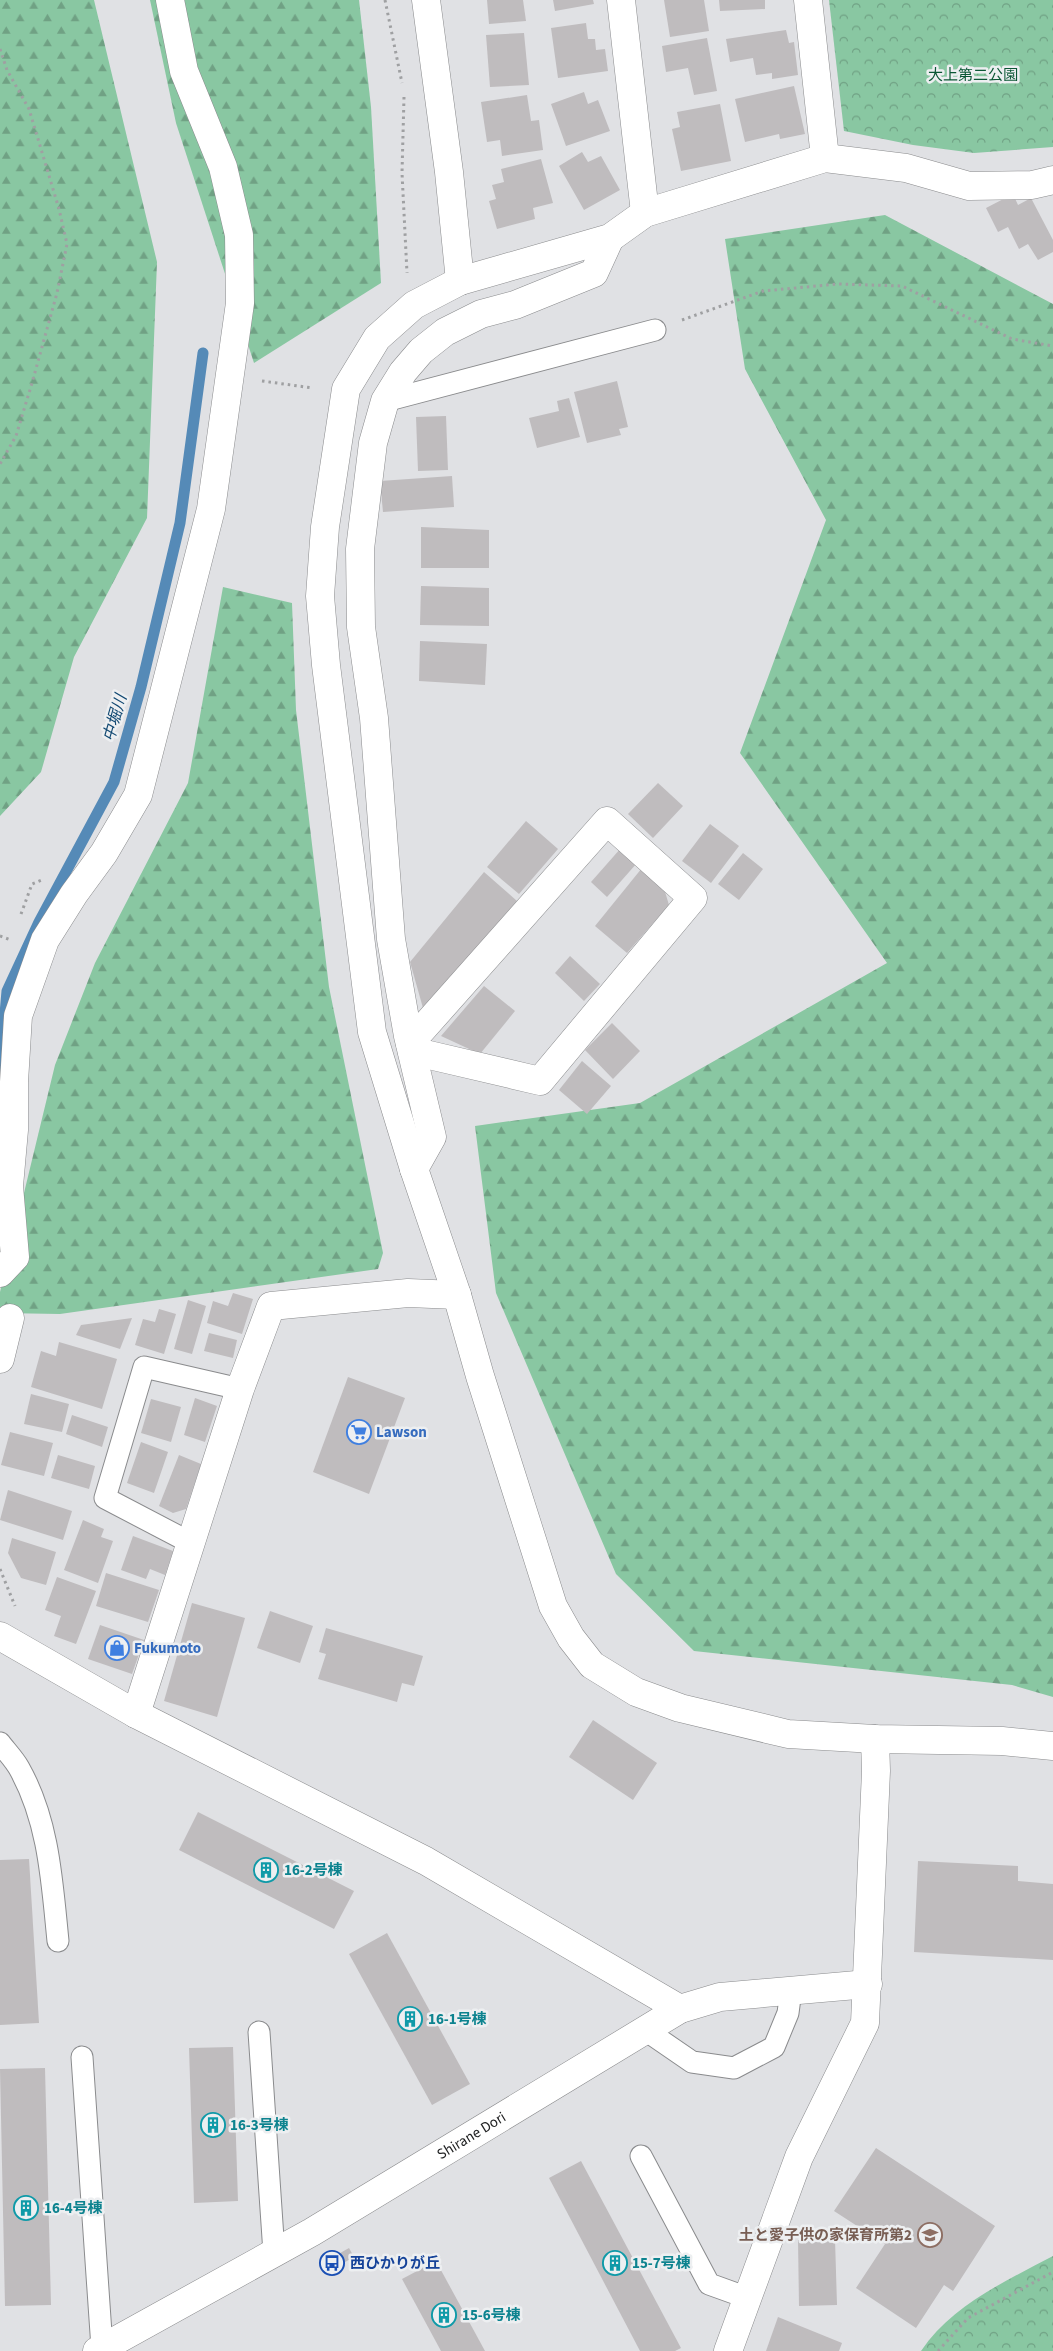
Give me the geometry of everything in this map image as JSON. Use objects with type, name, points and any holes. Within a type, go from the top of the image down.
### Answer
[{"type":"street","points":[[0,1273],[15,1257],[9,1186],[14,1130],[14,1082],[18,1016],[45,940],[74,894],[104,852],[138,795],[211,509],[240,303],[239,235],[223,167],[184,71],[170,0]]},
{"type":"street","points":[[426,0],[449,172],[460,281]]},
{"type":"street","points":[[621,0],[645,212]]},
{"type":"street","points":[[808,0],[825,158]]},
{"type":"street","points":[[1053,180],[1032,185],[970,186],[906,168],[825,158],[645,212],[610,238],[460,281],[414,305],[377,338],[346,389],[325,528],[320,596],[326,665],[372,1032],[414,1169],[458,1295],[480,1376],[553,1606],[570,1638],[592,1665],[636,1692],[680,1708],[788,1734],[875,1740],[1002,1741],[1053,1746]]},
{"type":"street","points":[[414,1169],[432,1137],[411,1047],[391,939],[374,718],[361,627],[360,548],[372,443],[385,401],[402,372],[421,351],[445,332],[481,314],[515,305],[594,273],[610,238]]},
{"type":"street","points":[[607,821],[693,898],[540,1081],[411,1047],[607,821]]},
{"type":"street","points":[[136,1714],[240,1389],[271,1306],[408,1293],[458,1295]]},
{"type":"street","points":[[0,1359],[10,1318]]},
{"type":"street","points":[[0,1636],[136,1714],[426,1861],[680,2009]]},
{"type":"street","points":[[728,2351],[799,2157],[865,2023],[876,1771],[875,1740]]},
{"type":"street","name":"Shirane Dori","points":[[99,2350],[274,2253],[427,2163],[644,2029],[680,2009],[720,1998],[868,1984]]},
{"type":"lane","points":[[385,401],[655,330]]},
{"type":"lane","points":[[191,1543],[105,1498],[144,1367],[240,1389]]},
{"type":"lane","points":[[0,1743],[19,1767],[39,1815],[50,1858],[58,1941]]},
{"type":"lane","points":[[644,2029],[692,2062],[734,2068],[774,2046],[788,2013],[791,1990]]},
{"type":"lane","points":[[259,2032],[274,2253]]},
{"type":"lane","points":[[82,2057],[99,2350]]},
{"type":"lane","points":[[641,2156],[709,2284],[748,2298]]},
{"type":"path","points":[[385,0],[404,92],[402,173],[407,272],[414,305]]},
{"type":"path","points":[[0,48],[7,70],[29,109],[59,209],[67,244],[57,293],[30,392],[16,436],[0,464]]},
{"type":"path","points":[[655,330],[763,291],[838,284],[902,286],[1012,339],[1053,346]]},
{"type":"path","points":[[230,377],[315,388]]},
{"type":"path","points":[[0,1569],[17,1610]]},
{"type":"path","points":[[938,2351],[968,2318],[1053,2272]]},
{"type":"green space","points":[[0,0],[94,0],[157,262],[147,518],[74,657],[41,772],[0,816]]},
{"type":"green space","points":[[150,0],[359,0],[371,107],[381,283],[254,363],[176,123]]},
{"type":"green space","name":"大上第二公園","points":[[829,0],[1053,0],[1053,147],[974,153],[913,145],[844,131]]},
{"type":"green space","points":[[885,215],[1053,304],[1053,1697],[1012,1685],[694,1651],[616,1574],[496,1293],[475,1126],[640,1103],[887,963],[740,753],[826,520],[745,369],[725,239]]},
{"type":"green space","points":[[223,587],[292,603],[296,710],[329,987],[383,1253],[378,1269],[60,1314],[0,1313],[0,1292],[55,1065],[95,963],[188,783]]},
{"type":"green space","points":[[1053,2256],[1053,2351],[921,2351],[948,2320],[964,2307],[999,2285]]},
{"type":"building","points":[[487,0],[523,0],[526,21],[489,24]]},
{"type":"building","points":[[553,0],[593,0],[594,4],[555,11]]},
{"type":"building","points":[[664,0],[704,0],[709,31],[670,37]]},
{"type":"building","points":[[719,0],[765,0],[765,9],[720,11]]},
{"type":"building","points":[[586,23],[588,39],[595,39],[596,50],[605,49],[608,71],[558,78],[551,28]]},
{"type":"building","points":[[786,30],[789,43],[794,42],[798,75],[772,79],[772,73],[756,75],[753,58],[730,62],[726,39]]},
{"type":"building","points":[[524,33],[529,85],[490,87],[486,35]]},
{"type":"building","points":[[707,38],[717,91],[694,95],[688,68],[666,72],[662,46]]},
{"type":"building","points":[[794,86],[805,134],[780,139],[779,134],[745,142],[735,99]]},
{"type":"building","points":[[584,92],[588,104],[598,100],[610,131],[566,146],[551,104]]},
{"type":"building","points":[[527,95],[531,121],[539,120],[543,150],[502,156],[500,140],[487,142],[481,102]]},
{"type":"building","points":[[720,104],[731,161],[681,171],[672,129],[680,127],[677,112]]},
{"type":"building","points":[[582,152],[588,162],[601,156],[620,190],[584,210],[559,166]]},
{"type":"building","points":[[541,159],[553,203],[533,208],[535,219],[497,229],[489,201],[496,199],[492,185],[504,182],[501,169]]},
{"type":"building","points":[[1013,194],[1018,205],[1031,198],[1053,240],[1053,252],[1038,260],[1028,244],[1019,249],[1008,227],[998,232],[986,208]]},
{"type":"building","points":[[617,381],[628,427],[619,429],[621,435],[587,443],[574,392]]},
{"type":"building","points":[[569,398],[580,437],[537,448],[529,418],[559,411],[557,401]]},
{"type":"building","points":[[446,416],[448,470],[418,471],[416,417]]},
{"type":"building","points":[[452,476],[454,507],[383,512],[380,481]]},
{"type":"building","points":[[421,527],[489,530],[489,568],[421,568]]},
{"type":"building","points":[[421,586],[489,588],[489,626],[420,625]]},
{"type":"building","points":[[420,641],[487,644],[485,685],[419,681]]},
{"type":"building","points":[[658,783],[683,806],[653,838],[628,814]]},
{"type":"building","points":[[526,821],[558,849],[519,894],[487,867]]},
{"type":"building","points":[[710,824],[739,846],[711,883],[682,861]]},
{"type":"building","points":[[621,848],[637,863],[607,897],[591,882]]},
{"type":"building","points":[[743,853],[763,869],[739,900],[718,884]]},
{"type":"building","points":[[642,868],[663,885],[669,905],[627,953],[595,926]]},
{"type":"building","points":[[484,872],[517,901],[423,1008],[410,962]]},
{"type":"building","points":[[570,956],[600,984],[584,1001],[555,973]]},
{"type":"building","points":[[484,986],[515,1011],[480,1054],[441,1036]]},
{"type":"building","points":[[612,1023],[640,1051],[613,1079],[585,1050]]},
{"type":"building","points":[[582,1061],[611,1086],[587,1114],[559,1090]]},
{"type":"building","points":[[233,1293],[253,1299],[242,1334],[207,1323],[213,1301],[228,1306]]},
{"type":"building","points":[[188,1300],[206,1306],[192,1354],[174,1349]]},
{"type":"building","points":[[159,1309],[176,1314],[164,1354],[135,1345],[143,1319],[155,1322]]},
{"type":"building","points":[[132,1318],[120,1349],[76,1335],[81,1325]]},
{"type":"building","points":[[209,1333],[237,1340],[233,1358],[204,1351]]},
{"type":"building","points":[[59,1342],[117,1359],[102,1409],[31,1387],[41,1351],[56,1356]]},
{"type":"building","points":[[348,1377],[405,1398],[369,1494],[313,1472]]},
{"type":"building","points":[[31,1394],[69,1404],[62,1432],[24,1424]]},
{"type":"building","points":[[195,1398],[217,1406],[205,1442],[184,1435]]},
{"type":"building","points":[[151,1399],[181,1407],[171,1442],[141,1433]]},
{"type":"building","points":[[72,1415],[108,1427],[102,1447],[66,1434]]},
{"type":"building","points":[[10,1432],[53,1443],[44,1476],[1,1465]]},
{"type":"building","points":[[141,1442],[168,1452],[154,1493],[127,1483]]},
{"type":"building","points":[[58,1455],[95,1466],[89,1489],[51,1478]]},
{"type":"building","points":[[179,1455],[201,1464],[186,1509],[173,1513],[159,1506]]},
{"type":"building","points":[[8,1490],[72,1511],[63,1540],[0,1520]]},
{"type":"building","points":[[83,1520],[104,1529],[101,1537],[113,1541],[98,1583],[64,1570]]},
{"type":"building","points":[[133,1536],[173,1551],[165,1575],[150,1569],[146,1579],[121,1570]]},
{"type":"building","points":[[12,1538],[56,1552],[46,1585],[21,1578],[8,1553]]},
{"type":"building","points":[[106,1573],[159,1590],[148,1622],[96,1606]]},
{"type":"building","points":[[57,1577],[96,1591],[76,1644],[54,1636],[61,1616],[45,1610]]},
{"type":"building","points":[[192,1603],[245,1618],[217,1717],[164,1701]]},
{"type":"building","points":[[270,1611],[313,1626],[300,1663],[257,1648]]},
{"type":"building","points":[[100,1625],[144,1640],[132,1674],[88,1659]]},
{"type":"building","points":[[326,1628],[423,1656],[414,1686],[402,1683],[397,1702],[318,1679],[326,1654],[319,1652]]},
{"type":"building","points":[[593,1720],[657,1763],[633,1800],[569,1757]]},
{"type":"building","name":"16-2号棟","points":[[198,1812],[354,1891],[334,1929],[179,1850]]},
{"type":"building","points":[[29,1859],[39,2023],[0,2025],[0,1860]]},
{"type":"building","points":[[918,1861],[1018,1866],[1018,1881],[1053,1884],[1053,1960],[914,1952]]},
{"type":"building","name":"16-1号棟","points":[[387,1933],[470,2084],[432,2105],[349,1954]]},
{"type":"building","name":"16-3号棟","points":[[233,2047],[238,2201],[194,2203],[189,2048]]},
{"type":"building","name":"16-4号棟","points":[[45,2068],[51,2305],[5,2306],[0,2069]]},
{"type":"building","name":"土と愛子供の家保育所第2","points":[[876,2148],[995,2226],[953,2291],[944,2285],[916,2328],[856,2288],[885,2244],[834,2211]]},
{"type":"building","name":"15-7号棟","points":[[581,2161],[681,2348],[675,2351],[640,2351],[549,2178]]},
{"type":"building","points":[[835,2239],[837,2305],[799,2306],[798,2240]]},
{"type":"building","points":[[349,2248],[354,2257],[331,2270],[326,2261]]},
{"type":"building","name":"15-6号棟","points":[[436,2261],[485,2351],[441,2351],[402,2279]]},
{"type":"building","points":[[778,2317],[842,2343],[839,2351],[766,2351]]},
{"type":"waterway","name":"中堀川","points":[[0,1072],[7,991],[39,922],[114,782],[141,687],[180,523],[203,353]]},
{"type":"place","name":"Lawson","points":[[359,1432]]},
{"type":"place","name":"Fukumoto","points":[[117,1648]]},
{"type":"place","name":"16-2号棟","points":[[266,1870]]},
{"type":"place","name":"16-1号棟","points":[[410,2019]]},
{"type":"place","name":"16-3号棟","points":[[213,2125]]},
{"type":"place","name":"16-4号棟","points":[[26,2208]]},
{"type":"place","name":"土と愛子供の家保育所第2","points":[[930,2235]]},
{"type":"place","name":"西ひかりが丘","points":[[332,2263]]},
{"type":"place","name":"15-7号棟","points":[[615,2263]]},
{"type":"place","name":"15-6号棟","points":[[444,2315]]}]
